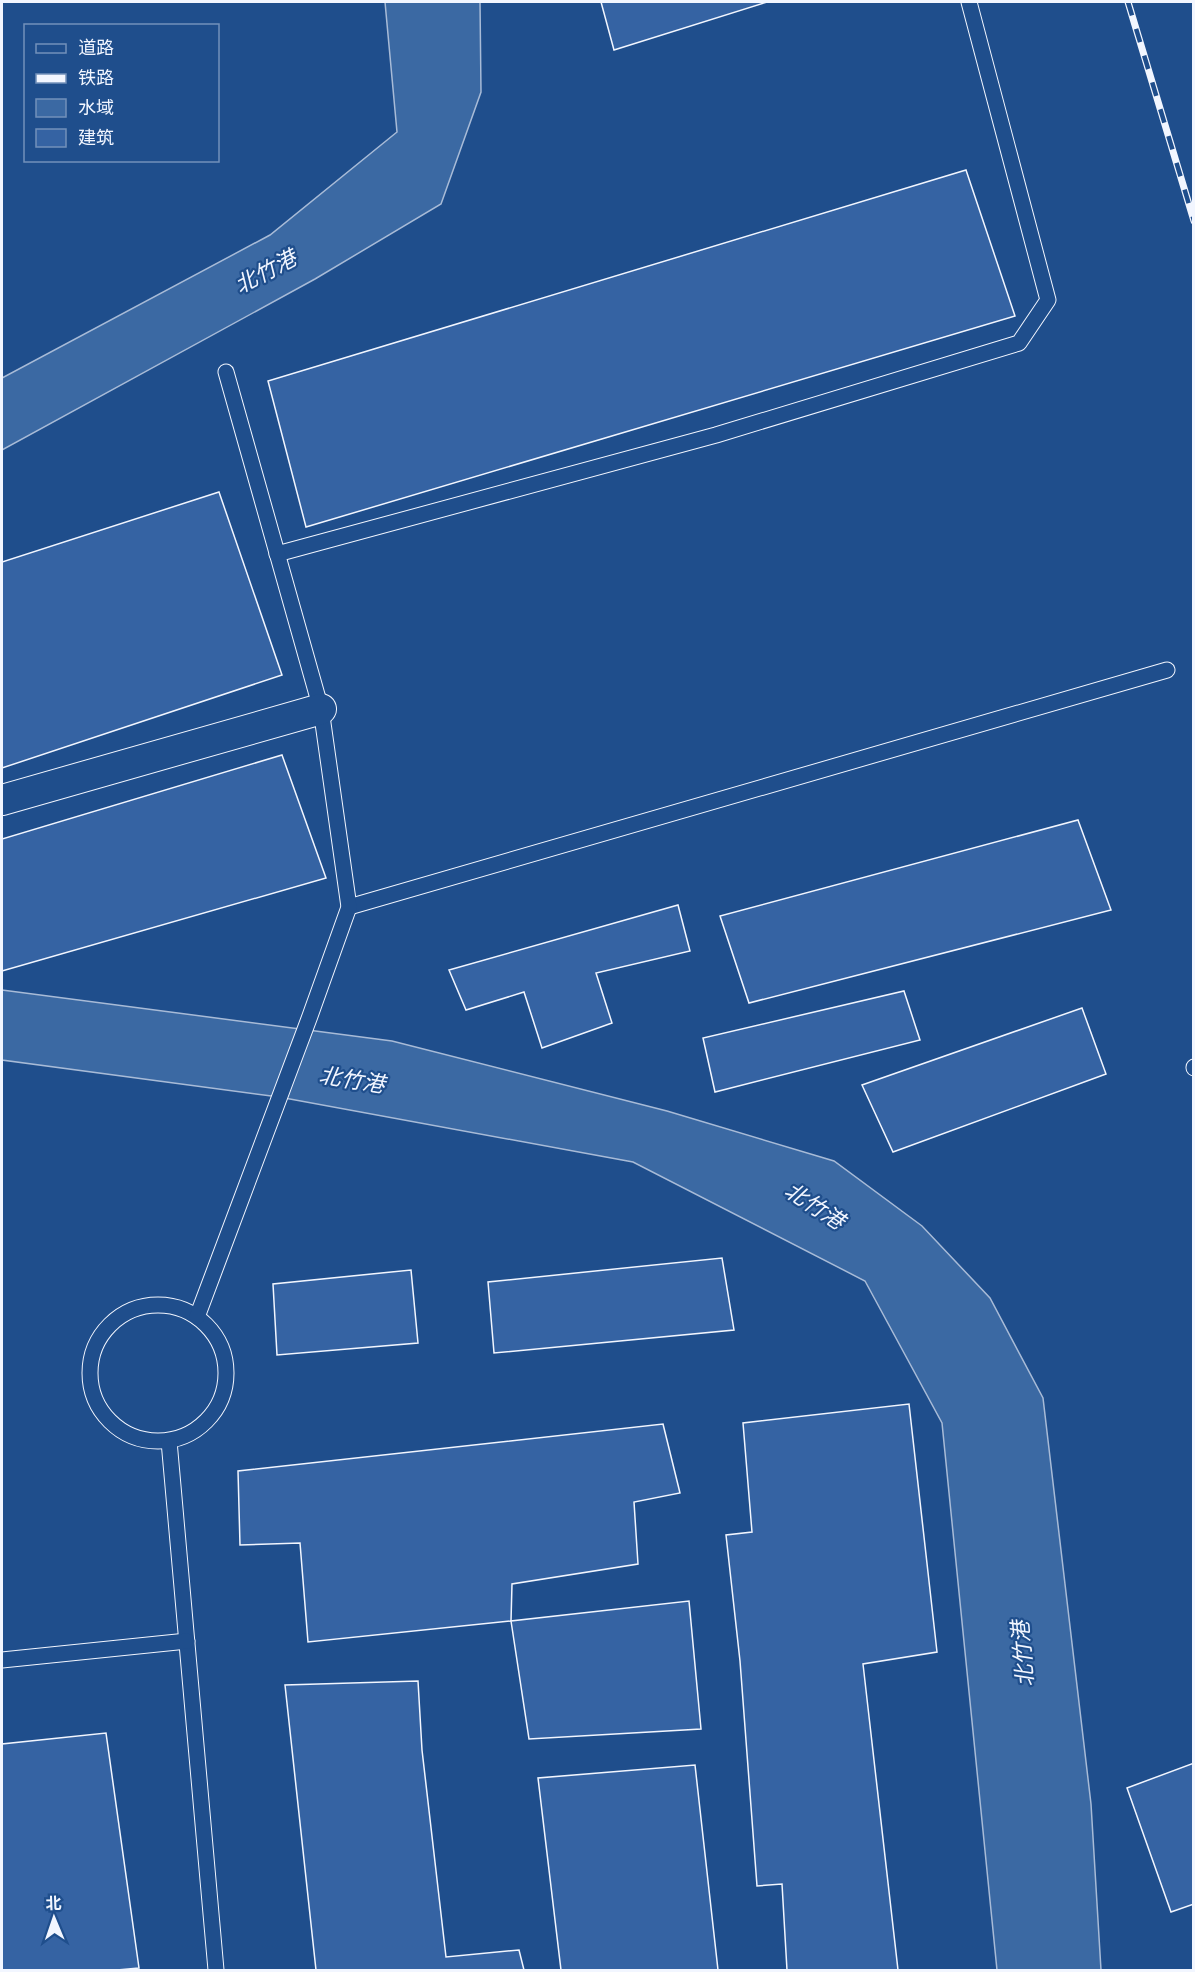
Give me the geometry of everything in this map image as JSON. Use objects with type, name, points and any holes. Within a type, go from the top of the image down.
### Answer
[{"type":"street","points":[[2,800],[321,709]]},
{"type":"lane","points":[[277,554],[717,435],[1019,343],[1048,300],[969,2]]},
{"type":"lane","points":[[197,1317],[310,1016],[348,907],[321,709],[226,372]]},
{"type":"lane","points":[[348,907],[1167,670]]},
{"type":"lane","points":[[155,1305],[177,1307],[197,1317],[214,1333],[224,1354],[226,1377],[221,1399],[209,1419],[191,1433],[169,1441],[136,1437],[108,1420],[96,1401],[90,1380],[91,1358],[100,1337],[114,1321],[133,1310],[155,1305]]},
{"type":"lane","points":[[169,1441],[216,1971]]},
{"type":"lane","points":[[2,1660],[187,1641]]},
{"type":"water","name":"北竹港","points":[[385,2],[480,2],[481,92],[441,204],[315,279],[2,450],[2,378],[270,235],[397,132]]},
{"type":"water","name":"北竹港","points":[[2,990],[392,1041],[667,1111],[834,1161],[922,1226],[990,1298],[1043,1398],[1091,1804],[1101,1970],[997,1970],[942,1423],[865,1281],[633,1162],[279,1097],[2,1060]]},
{"type":"building","points":[[601,2],[767,2],[614,50]]},
{"type":"building","points":[[966,170],[1015,316],[306,527],[268,381]]},
{"type":"building","points":[[219,492],[282,675],[2,768],[2,562]]},
{"type":"building","points":[[282,755],[326,878],[2,971],[2,839]]},
{"type":"building","points":[[1078,820],[1111,910],[749,1003],[720,916]]},
{"type":"building","points":[[678,905],[690,951],[596,973],[612,1023],[542,1048],[524,992],[466,1010],[449,970]]},
{"type":"building","points":[[904,991],[920,1040],[715,1092],[703,1038]]},
{"type":"building","points":[[1082,1008],[1106,1074],[893,1152],[862,1085]]},
{"type":"building","points":[[722,1258],[734,1330],[494,1353],[488,1282]]},
{"type":"building","points":[[411,1270],[418,1343],[277,1355],[273,1284]]},
{"type":"building","points":[[909,1404],[937,1652],[863,1664],[898,1970],[787,1970],[782,1884],[757,1886],[740,1661],[726,1535],[752,1532],[743,1423]]},
{"type":"building","points":[[663,1424],[680,1493],[634,1502],[638,1564],[512,1584],[511,1621],[308,1642],[300,1543],[240,1545],[238,1471]]},
{"type":"building","points":[[689,1601],[701,1729],[529,1739],[511,1621]]},
{"type":"building","points":[[418,1681],[422,1750],[446,1957],[519,1950],[524,1970],[316,1970],[285,1685]]},
{"type":"building","points":[[106,1733],[139,1968],[2,1970],[2,1744]]},
{"type":"building","points":[[1194,1763],[1194,1904],[1171,1912],[1127,1788]]},
{"type":"building","points":[[695,1765],[718,1970],[561,1970],[538,1778]]},
{"type":"railway","points":[[1128,2],[1194,221]]}]
